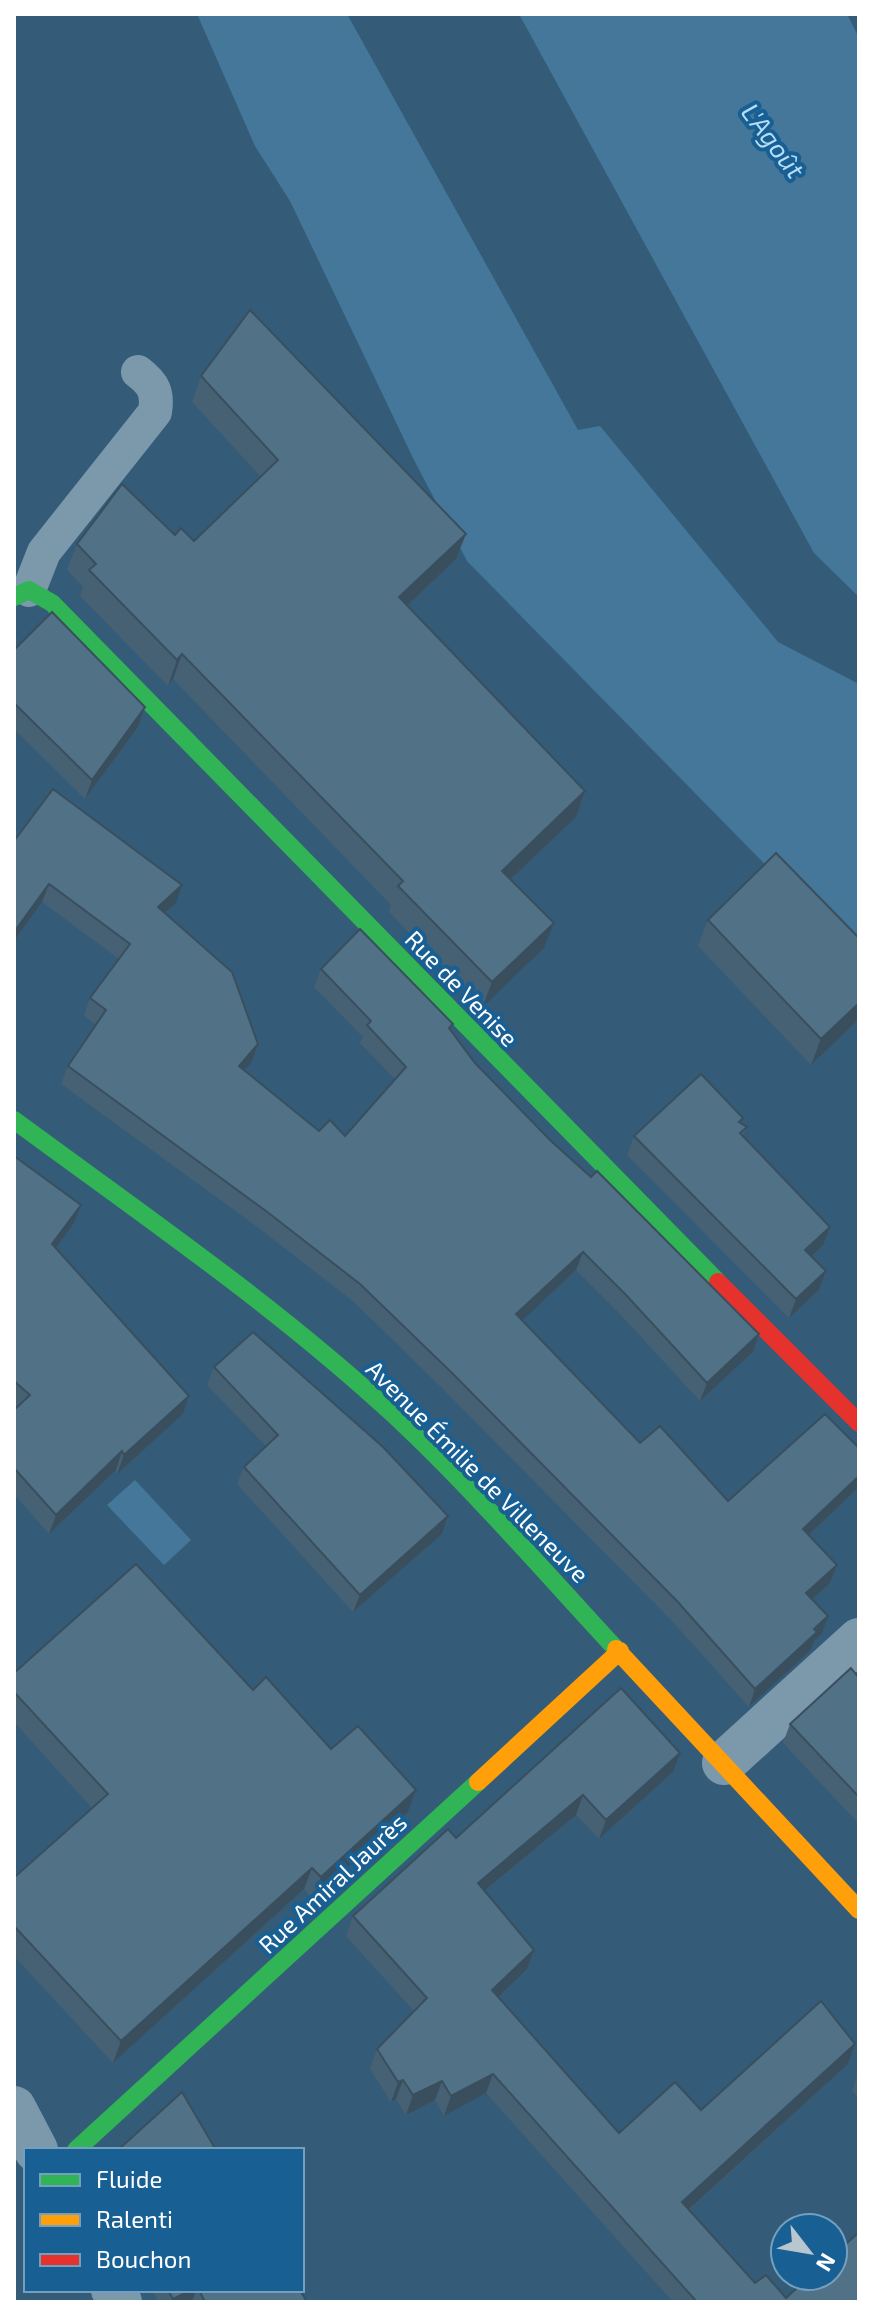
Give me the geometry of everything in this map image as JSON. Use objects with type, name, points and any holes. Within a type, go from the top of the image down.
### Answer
[{"type":"street","name":"Rue de Venise","points":[[21,594],[52,603],[573,1137],[859,1423]]},
{"type":"street","name":"Avenue Émilie de Villeneuve","points":[[14,1120],[248,1292],[344,1370],[438,1458],[859,1910]]},
{"type":"street","points":[[724,1763],[859,1640]]},
{"type":"street","name":"Rue Amiral Jaurès","points":[[78,2148],[620,1651]]},
{"type":"street","points":[[14,2108],[35,2148]]},
{"type":"lane","points":[[21,594],[44,552],[155,412],[157,396],[152,383],[138,372]]},
{"type":"water","points":[[197,14],[347,14],[578,430],[600,426],[778,642],[859,684],[859,960],[467,561],[414,460],[290,201],[255,146]]},
{"type":"water","name":"L'Agoût","points":[[519,14],[847,14],[859,38],[859,597],[814,553]]},
{"type":"water","points":[[135,1480],[191,1540],[164,1565],[107,1505]]},
{"type":"building","points":[[250,310],[466,534],[399,597],[585,791],[502,871],[554,923],[492,982],[398,886],[403,881],[182,654],[177,660],[89,570],[96,564],[77,544],[122,484],[175,535],[181,528],[194,541],[278,460],[201,376]]},
{"type":"building","points":[[52,612],[145,707],[92,780],[14,703],[14,650]]},
{"type":"building","points":[[53,789],[182,885],[158,907],[232,972],[258,1044],[239,1066],[319,1131],[330,1120],[345,1136],[406,1067],[367,1025],[371,1021],[321,969],[360,929],[453,1024],[449,1028],[475,1063],[551,1141],[591,1177],[597,1171],[759,1334],[707,1383],[583,1252],[516,1314],[640,1443],[660,1426],[728,1501],[825,1414],[859,1448],[859,1476],[803,1529],[837,1565],[806,1593],[828,1616],[814,1629],[817,1632],[755,1689],[677,1601],[360,1284],[68,1066],[106,1010],[90,998],[130,944],[49,884],[14,932],[14,841]]},
{"type":"building","points":[[776,853],[859,938],[859,1003],[821,1039],[708,920]]},
{"type":"building","points":[[701,1074],[743,1118],[739,1122],[747,1127],[740,1133],[830,1227],[805,1250],[826,1271],[796,1299],[634,1136]]},
{"type":"building","points":[[14,1156],[81,1205],[52,1244],[189,1396],[124,1455],[122,1451],[56,1515],[14,1468],[14,1410],[30,1395],[14,1381]]},
{"type":"building","points":[[253,1332],[383,1447],[448,1516],[360,1595],[244,1467],[278,1435],[214,1367]]},
{"type":"building","points":[[136,1564],[253,1690],[266,1677],[331,1749],[358,1726],[416,1790],[321,1877],[312,1868],[121,2041],[14,1926],[14,1872],[16,1876],[108,1794],[14,1692],[14,1673]]},
{"type":"building","points":[[851,1668],[859,1678],[859,1797],[790,1724]]},
{"type":"building","points":[[621,1688],[680,1753],[606,1820],[583,1795],[478,1883],[534,1950],[492,1990],[619,2133],[675,2082],[701,2110],[821,2001],[855,2044],[682,2202],[755,2283],[766,2275],[769,2292],[781,2292],[786,2298],[793,2292],[849,2292],[849,2241],[859,2232],[859,2302],[697,2302],[493,2074],[451,2096],[442,2081],[413,2095],[403,2080],[398,2082],[377,2049],[427,1998],[353,1916],[448,1829],[456,1838]]},
{"type":"building","points":[[182,2092],[215,2148],[120,2148]]},
{"type":"building","points":[[169,2292],[187,2292],[173,2299]]},
{"type":"building","points":[[200,2292],[301,2292],[307,2302],[205,2302]]},
{"type":"traffic: fast","points":[[14,597],[29,590],[52,603],[718,1282]]},
{"type":"traffic: fast","points":[[14,1120],[208,1262],[349,1375],[451,1471],[616,1649]]},
{"type":"traffic: fast","points":[[78,2148],[478,1782]]},
{"type":"traffic: slow","points":[[616,1649],[859,1910]]},
{"type":"traffic: slow","points":[[478,1782],[620,1651]]},
{"type":"traffic: jam","points":[[718,1282],[859,1423]]}]
